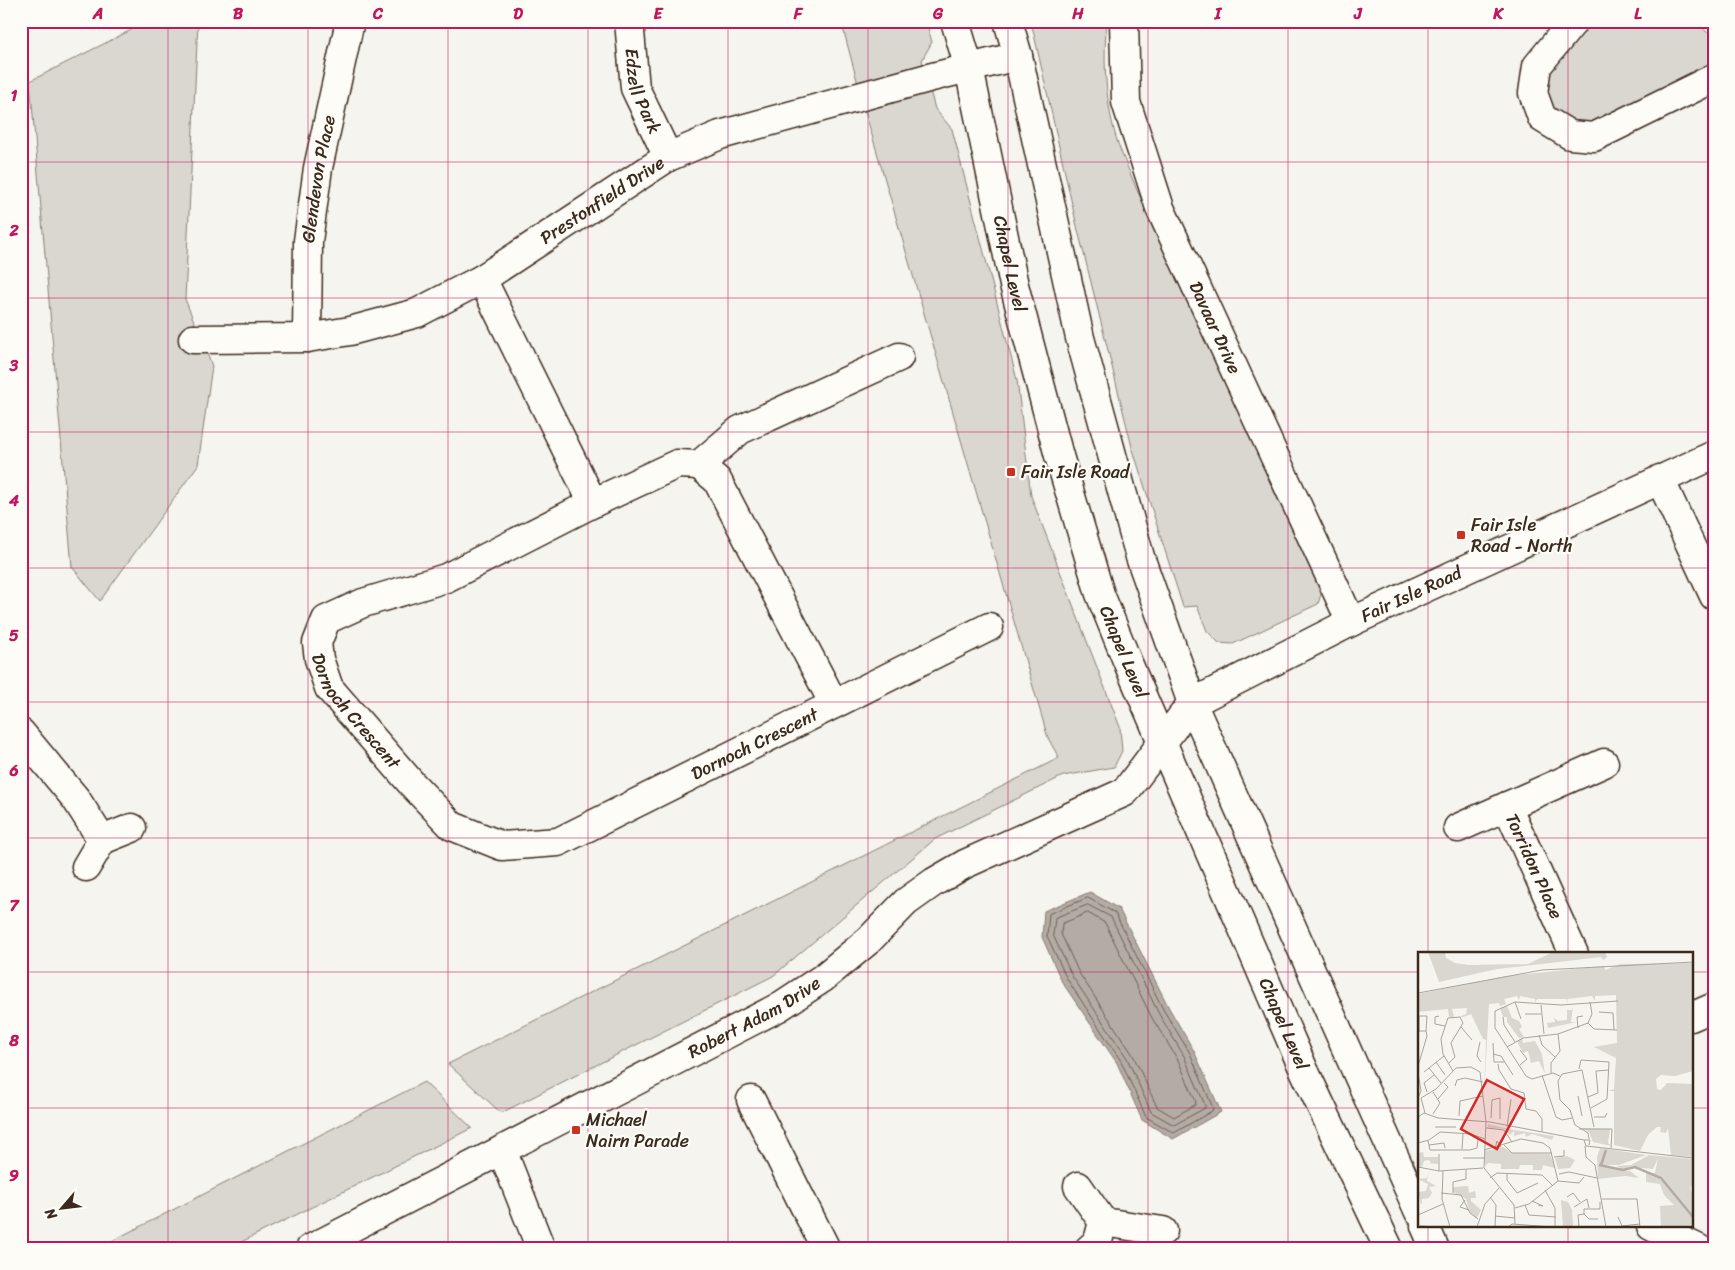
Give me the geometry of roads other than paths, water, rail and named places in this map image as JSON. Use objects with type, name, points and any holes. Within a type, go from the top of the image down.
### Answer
[{"type":"street","name":"Glendevon Place","points":[[307,338],[308,240],[318,168],[350,21]]},
{"type":"street","name":"Edzell Park","points":[[629,21],[635,88],[668,157]]},
{"type":"street","name":"Chapel Level","points":[[955,21],[969,68],[1014,285],[1059,456],[1100,594],[1303,1068],[1389,1249]]},
{"type":"street","points":[[1008,21],[1018,56],[1080,338],[1140,557],[1192,703],[1418,1210]]},
{"type":"street","name":"Davaar Drive","points":[[1124,21],[1126,102],[1160,208],[1351,622]]},
{"type":"street","points":[[1574,21],[1537,66],[1533,93],[1542,118],[1570,135],[1594,137],[1714,78]]},
{"type":"street","name":"Prestonfield Drive","points":[[193,339],[307,338],[350,331],[416,313],[482,280],[668,157],[720,135],[1018,56]]},
{"type":"street","points":[[482,280],[593,503]]},
{"type":"street","points":[[834,704],[717,480],[699,465],[740,430],[899,357]]},
{"type":"street","name":"Fair Isle Road","points":[[1192,703],[1351,622],[1714,454]]},
{"type":"street","name":"Dornoch Crescent","points":[[699,465],[678,464],[593,503],[446,578],[363,603],[326,620],[317,643],[319,659],[329,688],[412,784],[452,826],[502,846],[558,842],[989,627]]},
{"type":"street","points":[[1660,479],[1714,596]]},
{"type":"street","name":"Robert Adam Drive","points":[[310,1249],[779,1007],[823,978],[869,940],[906,902],[934,882],[965,864],[1125,792],[1192,703]]},
{"type":"street","points":[[21,733],[76,799],[102,840]]},
{"type":"street","name":"Torridon Place","points":[[1458,828],[1604,764]]},
{"type":"street","name":"Torridon Place","points":[[1507,806],[1573,952]]},
{"type":"street","points":[[86,868],[102,840],[132,828]]},
{"type":"street","points":[[1692,1018],[1714,1007]]},
{"type":"street","points":[[751,1100],[826,1249]]},
{"type":"street","points":[[502,1150],[540,1249]]},
{"type":"street","points":[[1078,1186],[1103,1222],[1163,1231]]},
{"type":"street","points":[[1089,1249],[1098,1241],[1103,1222]]},
{"type":"street","points":[[1426,1228],[1435,1249]]},
{"type":"street","points":[[1656,1228],[1699,1249]]},
{"type":"water","points":[[1090,892],[1119,909],[1169,1008],[1194,1051],[1221,1112],[1173,1139],[1142,1120],[1117,1063],[1062,982],[1042,937],[1044,911]]},
{"type":"place","name":"Fair Isle Road","points":[[1011,472]]},
{"type":"place","name":"Fair Isle Road - North","points":[[1461,535]]},
{"type":"place","name":"Michael Nairn Parade","points":[[576,1130]]}]
